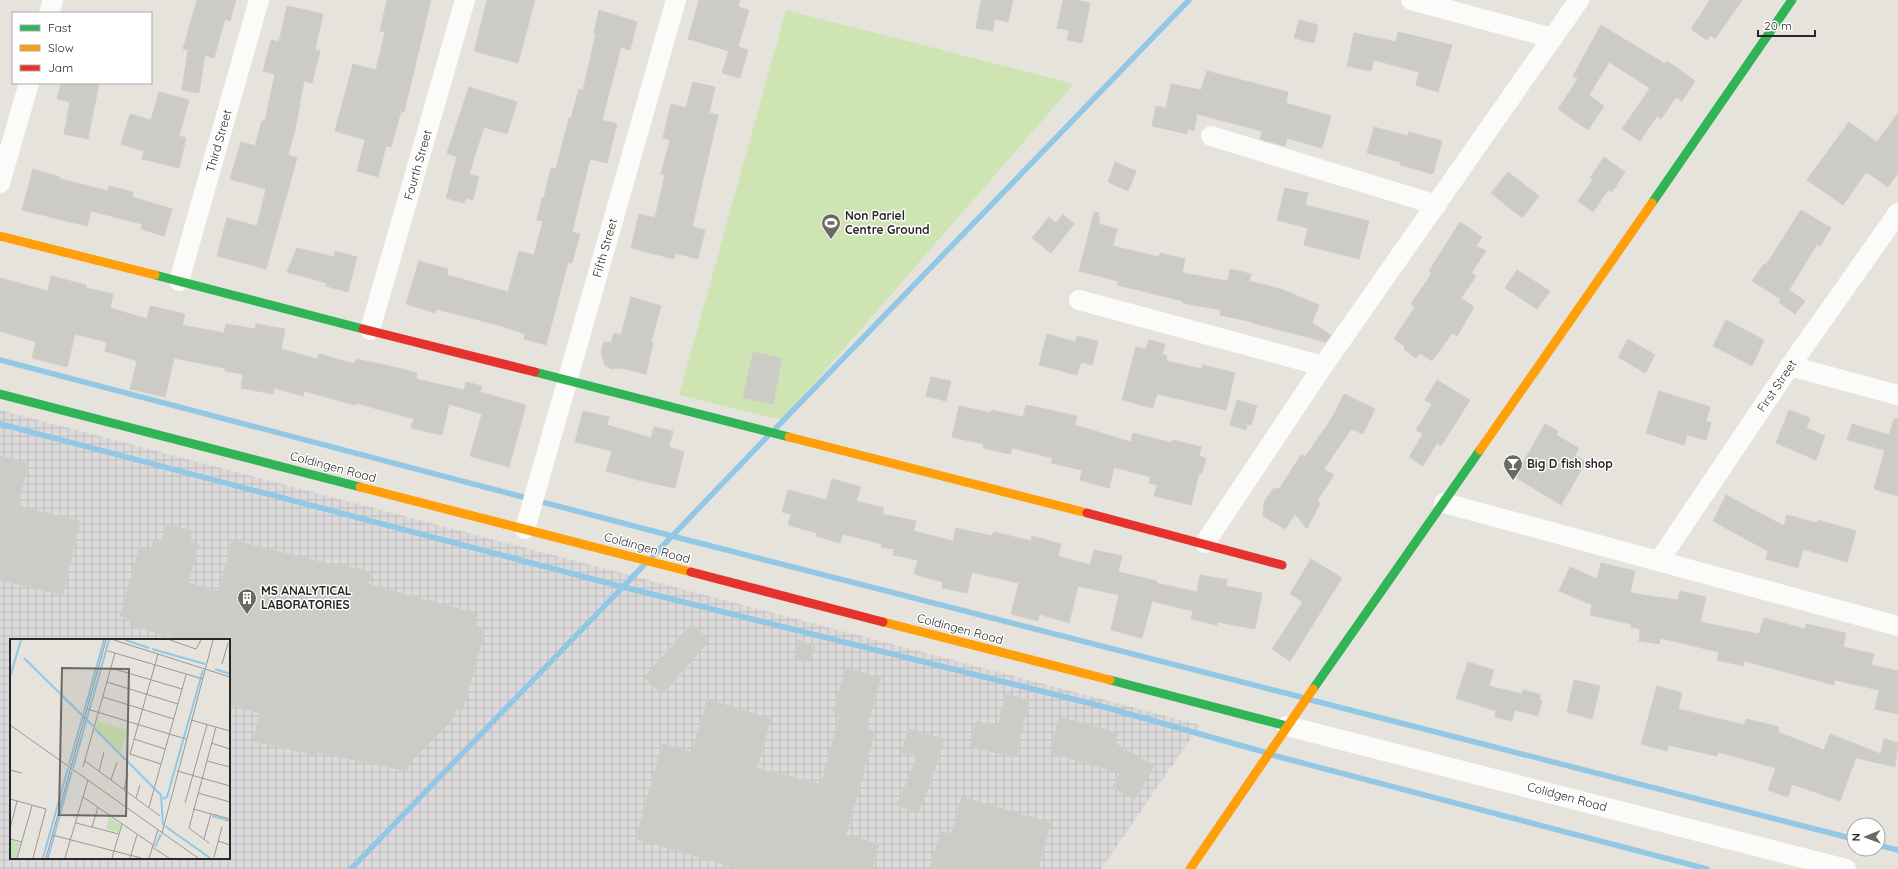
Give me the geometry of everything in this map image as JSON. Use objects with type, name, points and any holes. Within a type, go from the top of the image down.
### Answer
[{"type":"street","points":[[49,12],[53,0]]},
{"type":"street","name":"Third Street","points":[[179,281],[258,0]]},
{"type":"street","name":"Fourth Street","points":[[370,330],[466,0]]},
{"type":"street","name":"Fifth Street","points":[[529,512],[676,0]]},
{"type":"street","points":[[1411,0],[1553,38]]},
{"type":"street","points":[[1205,543],[1323,366],[1437,205],[1578,0]]},
{"type":"street","points":[[1190,869],[1287,726],[1444,503],[1792,0]]},
{"type":"street","points":[[0,183],[29,84]]},
{"type":"street","points":[[1211,136],[1437,205]]},
{"type":"street","name":"First Street","points":[[1659,561],[1790,366],[1898,213]]},
{"type":"street","points":[[0,236],[1205,543],[1282,565]]},
{"type":"street","points":[[1080,300],[1323,366]]},
{"type":"street","points":[[1790,366],[1898,396]]},
{"type":"street","name":"Coldingen Road","points":[[0,394],[529,512],[1287,726]]},
{"type":"street","points":[[1444,503],[1898,626]]},
{"type":"street","name":"Colidgen Road","points":[[1287,726],[1846,869]]},
{"type":"shaded area","points":[[0,410],[1200,725],[1101,869],[0,869]]},
{"type":"green space","name":"Non Pariel Centre Ground","points":[[786,10],[1074,84],[782,420],[679,395]]},
{"type":"building","points":[[197,0],[236,0],[230,21],[225,19],[214,58],[205,55],[199,93],[182,90],[188,50],[183,49]]},
{"type":"building","points":[[387,0],[431,0],[404,112],[401,111],[391,147],[386,146],[378,177],[357,171],[365,140],[335,131],[353,64],[376,70],[385,32],[380,31]]},
{"type":"building","points":[[487,0],[535,0],[518,63],[474,51]]},
{"type":"building","points":[[699,0],[740,0],[738,7],[749,10],[738,47],[748,50],[740,78],[722,73],[729,51],[688,39]]},
{"type":"building","points":[[981,0],[1013,0],[1008,22],[994,19],[993,31],[976,28]]},
{"type":"building","points":[[1063,0],[1075,0],[1090,3],[1082,43],[1067,40],[1069,30],[1057,28]]},
{"type":"building","points":[[1710,0],[1742,0],[1715,39],[1711,35],[1707,40],[1691,29]]},
{"type":"building","points":[[287,6],[323,14],[315,50],[320,51],[312,83],[304,81],[295,130],[288,155],[297,158],[266,269],[217,256],[227,218],[257,226],[266,189],[230,179],[241,142],[255,146],[262,121],[265,121],[275,74],[263,71],[271,40],[279,42]]},
{"type":"building","points":[[599,10],[637,22],[630,50],[621,47],[602,120],[617,124],[607,163],[590,159],[572,232],[580,234],[572,263],[568,262],[546,345],[524,339],[525,334],[498,325],[436,309],[435,313],[406,304],[419,261],[448,269],[447,275],[508,292],[519,251],[534,255],[543,221],[537,220],[542,198],[544,198],[551,168],[556,169],[569,118],[571,118],[579,89],[583,90],[596,33],[594,33]]},
{"type":"building","points":[[1299,20],[1318,25],[1314,43],[1294,38]]},
{"type":"building","points":[[1601,25],[1665,64],[1667,61],[1695,81],[1682,101],[1676,97],[1661,119],[1657,116],[1640,141],[1622,129],[1650,88],[1609,62],[1589,95],[1604,106],[1588,130],[1558,109],[1578,79],[1573,76]]},
{"type":"building","points":[[1398,32],[1452,45],[1438,92],[1416,85],[1419,72],[1374,60],[1371,71],[1347,66],[1354,33],[1396,42]]},
{"type":"building","points":[[1207,71],[1288,92],[1286,103],[1331,116],[1322,148],[1287,138],[1285,146],[1270,142],[1260,139],[1262,131],[1197,114],[1194,131],[1188,129],[1187,134],[1152,126],[1156,106],[1166,108],[1171,84],[1201,90]]},
{"type":"building","points":[[693,82],[715,87],[709,113],[718,115],[692,227],[705,230],[698,259],[675,253],[674,259],[631,248],[639,214],[655,218],[665,175],[661,174],[670,140],[663,138],[671,104],[686,108]]},
{"type":"building","points":[[61,84],[99,84],[88,139],[64,134],[70,102],[57,99]]},
{"type":"building","points":[[469,87],[517,102],[507,134],[484,127],[469,174],[479,177],[473,200],[466,198],[464,203],[446,198],[457,157],[447,153]]},
{"type":"building","points":[[159,92],[189,100],[179,136],[186,138],[179,168],[142,159],[144,151],[121,144],[130,114],[151,120]]},
{"type":"building","points":[[1898,113],[1898,173],[1888,187],[1866,172],[1843,205],[1807,180],[1849,122],[1877,142]]},
{"type":"building","points":[[1374,127],[1408,136],[1409,132],[1442,141],[1433,174],[1400,165],[1400,162],[1367,153]]},
{"type":"building","points":[[1604,157],[1625,172],[1612,192],[1608,190],[1593,212],[1578,201],[1593,180],[1590,178]]},
{"type":"building","points":[[1115,162],[1136,171],[1128,191],[1108,182]]},
{"type":"building","points":[[33,169],[60,177],[60,179],[108,191],[109,186],[133,192],[132,197],[172,209],[164,236],[141,229],[142,224],[91,211],[87,226],[22,210]]},
{"type":"building","points":[[1508,172],[1539,196],[1522,218],[1491,193]]},
{"type":"building","points":[[1285,188],[1308,193],[1305,205],[1369,221],[1359,259],[1304,245],[1308,228],[1277,220]]},
{"type":"building","points":[[1801,210],[1831,228],[1820,246],[1817,244],[1789,290],[1805,301],[1795,314],[1779,302],[1781,299],[1752,281],[1764,264],[1766,265]]},
{"type":"building","points":[[1094,212],[1099,213],[1099,224],[1117,229],[1113,246],[1159,257],[1160,253],[1185,259],[1182,273],[1228,281],[1230,269],[1251,274],[1249,281],[1281,289],[1319,305],[1312,323],[1331,335],[1326,342],[1253,322],[1220,315],[1221,310],[1183,303],[1183,301],[1117,285],[1118,281],[1079,271]]},
{"type":"building","points":[[1063,214],[1074,224],[1051,253],[1032,238],[1049,217],[1056,223]]},
{"type":"building","points":[[1460,222],[1482,237],[1476,246],[1486,251],[1471,273],[1476,276],[1461,298],[1474,307],[1457,336],[1452,333],[1432,361],[1420,353],[1416,358],[1404,349],[1405,346],[1394,339],[1415,307],[1411,304],[1432,273],[1429,271]]},
{"type":"building","points":[[297,248],[334,257],[335,251],[357,257],[348,292],[326,286],[327,283],[287,272]]},
{"type":"building","points":[[1517,270],[1550,291],[1537,309],[1505,288]]},
{"type":"building","points":[[51,276],[86,285],[86,288],[113,294],[110,308],[147,319],[150,306],[185,314],[182,325],[224,333],[226,324],[255,329],[256,324],[285,329],[281,349],[317,359],[319,354],[355,364],[356,359],[394,367],[417,373],[416,379],[464,390],[466,382],[482,386],[480,392],[526,405],[509,467],[470,456],[482,414],[449,404],[442,435],[411,428],[414,419],[356,403],[355,405],[304,391],[303,396],[274,388],[273,394],[241,388],[243,374],[225,371],[225,368],[174,358],[165,397],[130,389],[137,361],[105,351],[107,342],[75,334],[67,367],[32,358],[36,342],[0,331],[0,278],[48,291]]},
{"type":"building","points":[[631,297],[661,306],[651,342],[653,343],[646,374],[621,368],[611,369],[605,365],[601,353],[604,342],[611,343],[614,333],[621,335]]},
{"type":"building","points":[[1726,320],[1764,340],[1752,366],[1713,346]]},
{"type":"building","points":[[1047,334],[1075,342],[1077,336],[1098,341],[1092,365],[1081,362],[1077,375],[1039,365]]},
{"type":"building","points":[[1628,339],[1655,355],[1645,373],[1618,357]]},
{"type":"building","points":[[1149,340],[1165,344],[1162,354],[1167,356],[1166,361],[1202,369],[1203,365],[1235,373],[1226,410],[1157,394],[1153,408],[1122,400],[1136,347],[1146,349]]},
{"type":"building","points":[[753,352],[782,358],[773,404],[743,398]]},
{"type":"building","points":[[931,377],[951,381],[946,401],[926,396]]},
{"type":"building","points":[[1437,380],[1470,400],[1441,446],[1437,443],[1423,466],[1409,457],[1423,434],[1416,430],[1432,404],[1425,400]]},
{"type":"building","points":[[1659,391],[1710,407],[1706,421],[1711,423],[1706,440],[1687,435],[1684,445],[1646,433]]},
{"type":"building","points":[[1344,394],[1375,409],[1363,434],[1351,429],[1324,469],[1334,475],[1317,501],[1320,503],[1307,529],[1295,514],[1285,529],[1263,516],[1264,502],[1273,489],[1280,488],[1301,455],[1305,457],[1332,418]]},
{"type":"building","points":[[1237,400],[1257,406],[1251,425],[1247,423],[1246,430],[1230,425]]},
{"type":"building","points":[[1026,405],[1077,416],[1075,425],[1131,442],[1133,433],[1172,443],[1173,440],[1201,447],[1199,456],[1206,458],[1202,473],[1199,473],[1191,505],[1154,496],[1157,485],[1149,483],[1151,477],[1114,467],[1109,488],[1080,480],[1082,470],[1051,463],[1053,458],[1012,448],[1010,454],[983,448],[984,444],[952,437],[959,406],[991,413],[992,410],[1023,417]]},
{"type":"building","points":[[1789,410],[1810,418],[1806,428],[1825,436],[1816,460],[1776,443]]},
{"type":"building","points":[[583,411],[609,417],[607,425],[651,438],[654,427],[673,431],[669,447],[684,452],[675,488],[606,471],[612,451],[575,442]]},
{"type":"building","points":[[1894,419],[1898,419],[1898,496],[1874,489],[1885,450],[1847,440],[1852,424],[1889,435]]},
{"type":"building","points":[[1545,424],[1558,431],[1556,435],[1579,448],[1575,455],[1586,462],[1561,505],[1515,477]]},
{"type":"building","points":[[0,456],[28,463],[18,506],[80,521],[63,595],[0,580]]},
{"type":"building","points":[[832,479],[861,487],[856,501],[884,508],[882,514],[916,521],[914,531],[953,541],[956,528],[992,536],[994,532],[1031,541],[1032,536],[1061,544],[1058,556],[1090,565],[1094,550],[1122,556],[1118,572],[1157,581],[1156,583],[1197,592],[1200,575],[1227,580],[1226,586],[1262,593],[1255,629],[1218,622],[1217,625],[1191,619],[1193,611],[1152,601],[1142,638],[1111,630],[1119,595],[1078,586],[1069,623],[1039,614],[1038,621],[1011,614],[1019,583],[972,572],[967,593],[942,588],[943,582],[914,574],[918,560],[893,555],[894,549],[881,547],[882,544],[843,534],[840,543],[816,536],[817,533],[788,525],[791,514],[782,512],[788,490],[826,500]]},
{"type":"building","points":[[1726,495],[1784,526],[1787,515],[1817,523],[1818,520],[1856,531],[1847,562],[1803,549],[1798,568],[1766,559],[1768,551],[1713,521]]},
{"type":"building","points":[[167,524],[192,531],[189,542],[199,544],[188,583],[219,591],[232,540],[338,566],[339,564],[371,572],[368,584],[478,614],[475,626],[485,629],[463,710],[456,708],[452,720],[409,763],[407,771],[315,752],[314,755],[253,741],[260,713],[230,705],[230,639],[174,639],[130,625],[131,619],[120,616],[140,547],[151,550],[154,539],[162,541]]},
{"type":"building","points":[[1311,559],[1342,578],[1290,661],[1272,649],[1303,602],[1290,594]]},
{"type":"building","points":[[1601,563],[1635,571],[1630,593],[1678,600],[1680,591],[1706,597],[1700,622],[1759,634],[1764,618],[1805,629],[1806,624],[1846,633],[1843,647],[1874,654],[1871,665],[1898,671],[1898,714],[1875,709],[1879,690],[1835,680],[1834,685],[1744,661],[1743,666],[1717,660],[1719,652],[1660,638],[1659,644],[1639,641],[1640,629],[1631,627],[1631,624],[1590,615],[1592,605],[1559,591],[1570,567],[1597,579]]},
{"type":"building","points":[[692,624],[710,640],[662,694],[644,677]]},
{"type":"building","points":[[799,640],[815,646],[810,662],[794,657]]},
{"type":"building","points":[[1468,662],[1494,670],[1489,686],[1522,694],[1523,690],[1540,694],[1539,700],[1542,700],[1538,716],[1515,710],[1512,721],[1495,717],[1496,711],[1456,698]]},
{"type":"building","points":[[846,668],[881,678],[866,729],[875,732],[846,835],[879,844],[872,869],[740,869],[636,839],[662,744],[692,752],[707,699],[771,719],[757,768],[821,784],[840,714],[833,712]]},
{"type":"building","points":[[1574,680],[1600,686],[1592,719],[1567,712]]},
{"type":"building","points":[[1657,686],[1682,693],[1678,709],[1744,725],[1746,719],[1779,727],[1778,732],[1824,750],[1830,734],[1881,754],[1884,739],[1898,743],[1895,767],[1856,758],[1840,801],[1792,784],[1788,797],[1768,790],[1776,768],[1718,752],[1717,756],[1668,745],[1667,751],[1641,744]]},
{"type":"building","points":[[1005,694],[1029,700],[1016,757],[970,747],[976,721],[998,726]]},
{"type":"building","points":[[1059,717],[1118,733],[1115,743],[1154,766],[1134,800],[1113,787],[1120,773],[1050,753]]},
{"type":"building","points":[[908,729],[944,739],[934,773],[918,813],[897,805],[917,757],[901,753]]},
{"type":"building","points":[[962,797],[1051,823],[1038,869],[930,869],[941,831],[951,834]]},
{"type":"waterway","points":[[776,428],[1189,0]]},
{"type":"waterway","points":[[0,360],[672,536],[1301,697]]},
{"type":"waterway","points":[[0,424],[623,587],[1097,705],[1264,752]]},
{"type":"waterway","points":[[653,556],[767,437]]},
{"type":"waterway","points":[[351,869],[644,565]]},
{"type":"waterway","points":[[1311,700],[1846,837]]},
{"type":"waterway","points":[[1272,755],[1707,869]]},
{"type":"waterway","points":[[1886,847],[1898,850]]},
{"type":"traffic: fast","points":[[1652,203],[1792,0]]},
{"type":"traffic: fast","points":[[155,275],[363,329]]},
{"type":"traffic: fast","points":[[535,372],[789,437]]},
{"type":"traffic: fast","points":[[0,394],[360,487]]},
{"type":"traffic: fast","points":[[1313,689],[1480,450]]},
{"type":"traffic: fast","points":[[1110,680],[1287,726]]},
{"type":"traffic: slow","points":[[1480,450],[1652,203]]},
{"type":"traffic: slow","points":[[0,236],[155,275]]},
{"type":"traffic: slow","points":[[789,437],[1087,513]]},
{"type":"traffic: slow","points":[[360,487],[691,572]]},
{"type":"traffic: slow","points":[[883,622],[1110,680]]},
{"type":"traffic: slow","points":[[1190,869],[1313,689]]},
{"type":"traffic: jam","points":[[363,329],[535,372]]},
{"type":"traffic: jam","points":[[1087,513],[1282,565]]},
{"type":"traffic: jam","points":[[691,572],[883,622]]},
{"type":"place","name":"Non Pariel Centre Ground","points":[[831,240]]},
{"type":"place","name":"Big D fish shop","points":[[1513,481]]},
{"type":"place","name":"MS ANALYTICAL LABORATORIES","points":[[247,615]]}]
